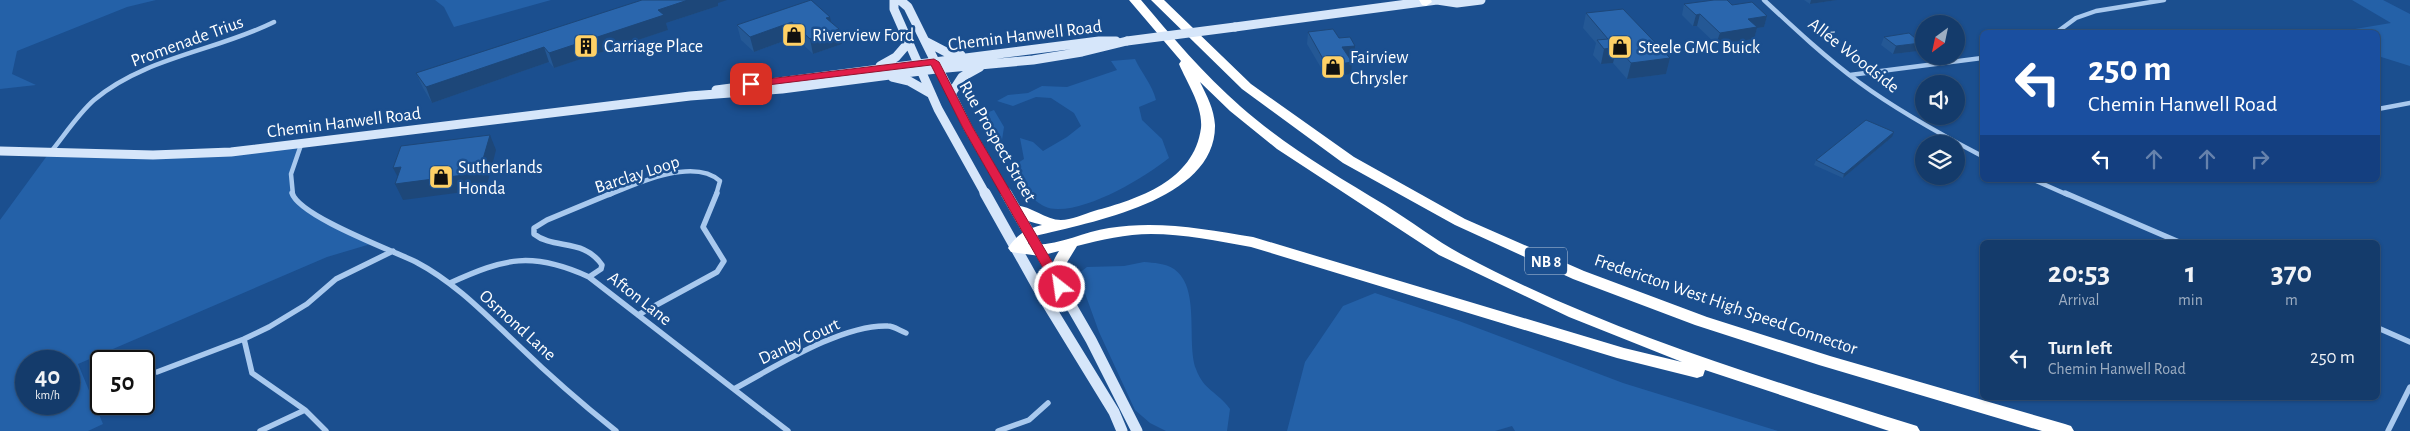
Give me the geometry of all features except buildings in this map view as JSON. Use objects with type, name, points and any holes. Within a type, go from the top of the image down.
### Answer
[{"type":"highway","name":"NB 8","points":[[1135,0],[1178,49],[1249,120],[1287,149],[1464,262],[1567,310],[1670,353],[1774,390],[1911,431]]},
{"type":"highway","name":"NB 8","points":[[1157,0],[1173,18]]},
{"type":"highway","points":[[1168,0],[1173,18]]},
{"type":"highway","name":"Fredericton West High Speed Connector","points":[[1173,18],[1232,75],[1282,114],[1332,148],[1381,179],[1508,245],[1589,280],[1712,324],[2065,431]]},
{"type":"highway","points":[[1016,248],[1030,234],[1137,204],[1166,188],[1194,164],[1204,146],[1208,126],[1205,106],[1178,49]]},
{"type":"highway","points":[[1016,209],[1034,218],[1062,224]]},
{"type":"highway","points":[[1016,248],[1040,251],[1108,233],[1150,229],[1212,235],[1253,242],[1623,354],[1774,390]]},
{"type":"highway","points":[[1060,287],[1058,264],[1073,241]]},
{"type":"main road","name":"Rue Prospect Street","points":[[894,0],[894,9],[910,42],[930,93],[1040,293],[1114,412],[1122,431]]},
{"type":"main road","name":"Rue Prospect Street","points":[[900,0],[908,7],[968,128],[1095,348],[1137,431]]},
{"type":"main road","name":"Chemin Hanwell Road","points":[[936,66],[977,56],[1099,41],[1127,41],[1431,1],[1442,0],[1457,3],[1481,0]]},
{"type":"main road","points":[[925,41],[946,52],[977,56]]},
{"type":"main road","name":"Chemin Hanwell Road","points":[[690,96],[732,87],[871,69],[994,63],[1103,49],[1127,41]]},
{"type":"main road","points":[[871,69],[896,57],[910,42]]},
{"type":"main road","points":[[951,94],[954,84],[961,77],[975,69],[994,63]]},
{"type":"main road","name":"Chemin Hanwell Road","points":[[0,151],[153,155],[231,152],[690,96],[734,94],[878,76],[920,67]]},
{"type":"main road","points":[[878,76],[909,81],[930,93]]},
{"type":"street","name":"Allée Woodside","points":[[1764,0],[1823,54],[1873,93],[1935,132],[1980,155]]},
{"type":"street","points":[[2060,30],[2076,18],[2096,11],[2164,0]]},
{"type":"street","name":"Promenade Trius","points":[[49,153],[94,100],[138,72],[252,33],[274,22]]},
{"type":"street","points":[[1850,75],[1980,58]]},
{"type":"street","points":[[2380,109],[2410,102]]},
{"type":"street","name":"Osmond Lane","points":[[300,145],[291,177],[292,192],[298,203],[312,213],[393,251],[450,283],[515,344],[616,431]]},
{"type":"street","name":"Barclay Loop","points":[[588,277],[601,269],[600,260],[580,248],[539,238],[534,234],[534,228],[547,220],[625,189],[661,178],[690,171],[713,174],[720,181],[703,227],[710,239],[720,250],[724,261],[717,272],[638,315]]},
{"type":"street","points":[[2039,182],[2174,240]]},
{"type":"street","points":[[157,372],[244,339],[292,314],[307,304],[326,286],[350,270],[393,251]]},
{"type":"street","name":"Afton Lane","points":[[450,283],[479,269],[501,263],[532,260],[556,263],[588,277],[788,431]]},
{"type":"street","name":"Danby Court","points":[[734,389],[816,346],[844,335],[873,327],[890,326],[906,333]]},
{"type":"street","points":[[2380,329],[2410,342]]},
{"type":"street","points":[[244,339],[252,373],[305,410],[326,431]]},
{"type":"street","points":[[2388,431],[2410,387]]},
{"type":"street","points":[[998,431],[1029,420],[1048,403]]},
{"type":"street","points":[[260,431],[305,410]]},
{"type":"shaded area","points":[[0,0],[156,0],[127,7],[17,51],[12,74],[36,85],[0,89]]},
{"type":"shaded area","points":[[435,0],[551,0],[454,27],[444,7]]},
{"type":"shaded area","points":[[2352,0],[2383,0],[2410,14],[2410,66],[2380,57],[2380,30],[2349,30],[2391,23]]},
{"type":"shaded area","points":[[1135,59],[1156,100],[1139,107],[1142,120],[1162,139],[1169,158],[1146,175],[1100,199],[1070,208],[1057,209],[1040,204],[1020,184],[1026,179],[1019,177],[1012,167],[1024,159],[1020,138],[1033,142],[1043,151],[1081,126],[1074,113],[1051,98],[1036,97],[1013,106],[997,101],[1008,95],[1028,93],[1042,86],[1067,87],[1117,70],[1111,61]]},
{"type":"shaded area","points":[[994,110],[1004,127],[1002,140],[986,127],[986,113]]},
{"type":"shaded area","points":[[301,145],[294,160],[292,192],[312,213],[374,243],[327,257],[111,350],[90,350],[90,359],[80,363],[80,350],[15,350],[15,415],[80,415],[80,369],[90,393],[90,415],[99,415],[103,424],[88,431],[0,431],[0,220],[49,153],[153,155]]},
{"type":"shaded area","points":[[1144,262],[1167,266],[1174,269],[1182,278],[1190,302],[1193,358],[1196,369],[1207,387],[1230,409],[1227,431],[1166,431],[1150,423],[1135,410],[1099,332],[1078,274],[1087,267],[1124,266]]},
{"type":"shaded area","points":[[1375,293],[1459,321],[1623,383],[1778,431],[1515,431],[1512,426],[1495,431],[1287,431],[1305,362],[1343,306]]},
{"type":"place","name":"Riverview Ford","points":[[794,35]]},
{"type":"place","name":"Carriage Place","points":[[586,46]]},
{"type":"place","name":"Steele GMC Buick","points":[[1620,47]]},
{"type":"place","name":"Fairview Chrysler","points":[[1333,67]]},
{"type":"place","name":"Sutherlands Honda","points":[[441,177]]},
{"type":"route","points":[[751,84],[934,62],[968,128],[1060,287]]}]
